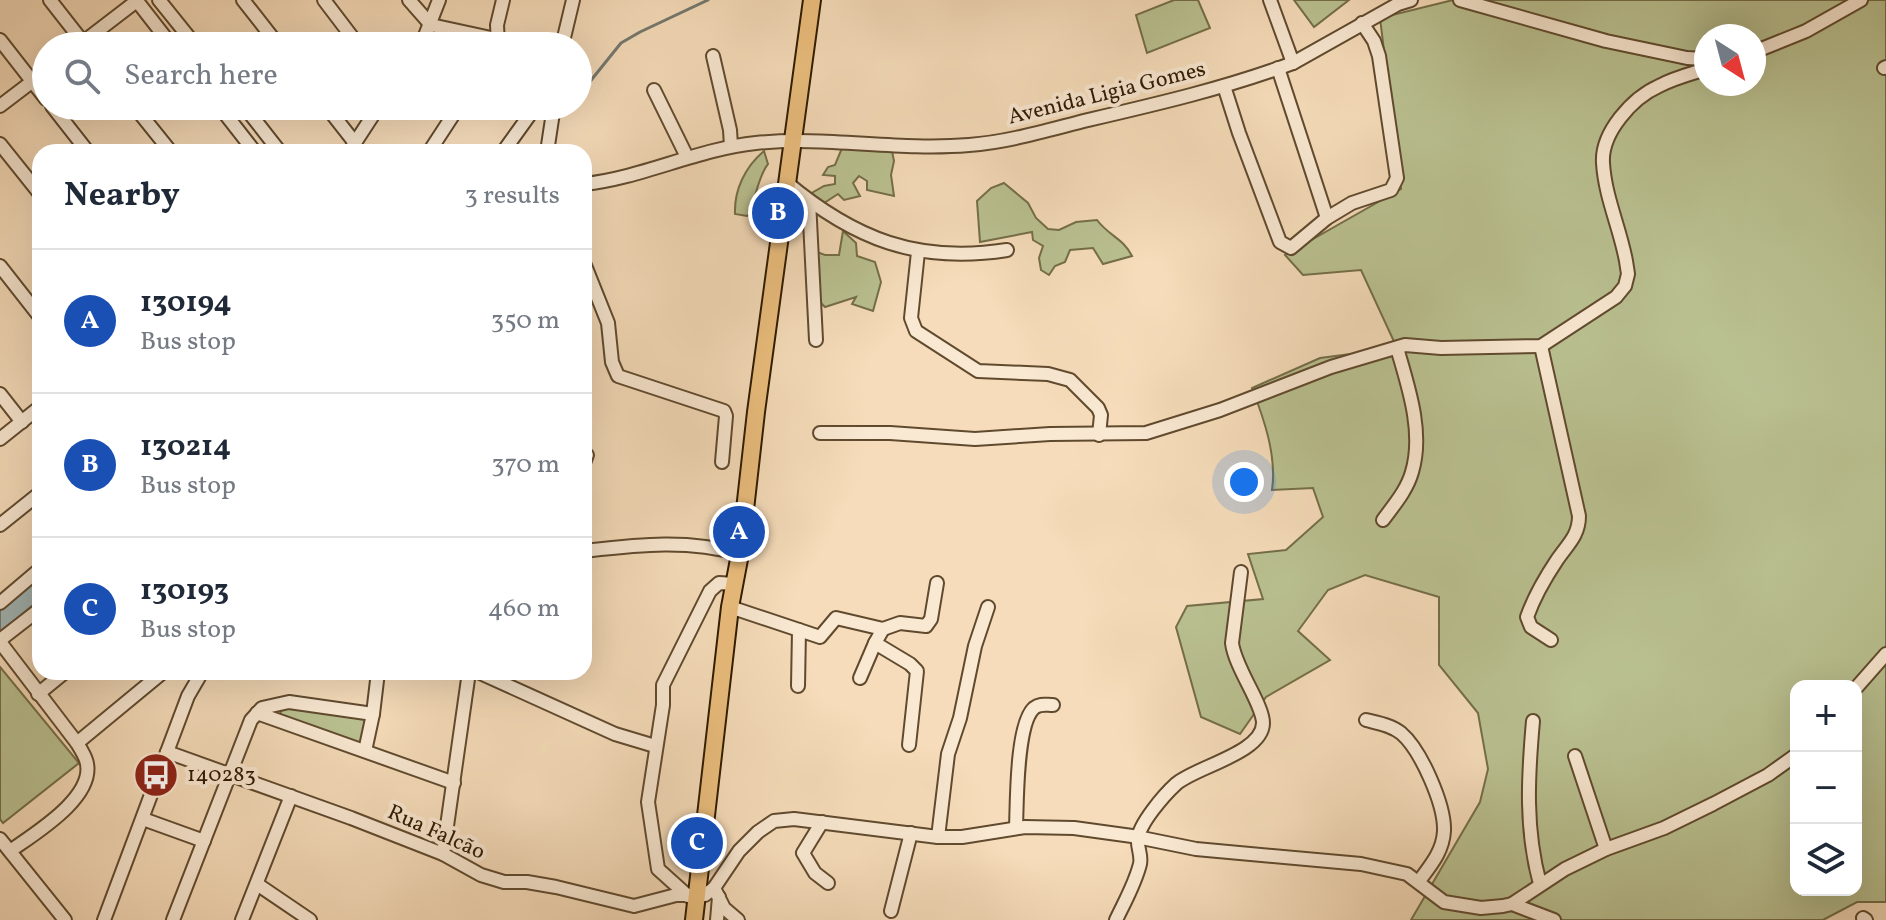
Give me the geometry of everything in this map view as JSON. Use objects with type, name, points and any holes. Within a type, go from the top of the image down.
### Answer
[{"type":"main road","points":[[694,920],[693,896],[730,607],[740,554],[812,0]]},
{"type":"street","points":[[50,0],[73,32]]},
{"type":"street","points":[[98,32],[137,0],[161,32]]},
{"type":"street","points":[[159,0],[185,32]]},
{"type":"street","points":[[243,0],[268,32]]},
{"type":"street","points":[[324,0],[348,32]]},
{"type":"street","points":[[409,0],[431,25],[459,32]]},
{"type":"street","points":[[428,32],[439,0]]},
{"type":"street","points":[[499,32],[503,0]]},
{"type":"street","points":[[565,32],[573,0]]},
{"type":"street","points":[[1270,0],[1293,63]]},
{"type":"street","name":"Avenida Ligia Gomes","points":[[592,182],[731,146],[813,140],[925,147],[1010,140],[1224,86],[1293,63],[1362,23],[1411,0]]},
{"type":"street","points":[[1460,0],[1606,41],[1694,58]]},
{"type":"street","points":[[1766,47],[1806,31],[1861,0]]},
{"type":"street","points":[[1224,86],[1283,246],[1291,248],[1327,218],[1352,203],[1391,190],[1397,178],[1379,56],[1374,41],[1362,23]]},
{"type":"street","points":[[0,40],[32,81]]},
{"type":"street","points":[[713,56],[731,146]]},
{"type":"street","points":[[1278,68],[1327,218]]},
{"type":"street","points":[[820,433],[890,433],[975,439],[1146,433],[1220,410],[1331,367],[1397,348],[1414,345],[1441,348],[1541,346],[1599,310],[1625,286],[1628,274],[1605,181],[1604,145],[1633,105],[1655,87],[1694,73]]},
{"type":"street","points":[[0,106],[32,83]]},
{"type":"street","points":[[654,90],[687,157]]},
{"type":"street","points":[[63,120],[82,144]]},
{"type":"street","points":[[145,120],[165,144]]},
{"type":"street","points":[[230,120],[249,144]]},
{"type":"street","points":[[255,120],[274,144]]},
{"type":"street","points":[[335,120],[350,144]]},
{"type":"street","points":[[355,144],[370,120]]},
{"type":"street","points":[[434,144],[450,120]]},
{"type":"street","points":[[509,144],[526,120]]},
{"type":"street","points":[[548,144],[552,120]]},
{"type":"street","points":[[0,144],[32,184]]},
{"type":"street","points":[[786,182],[835,220],[918,252],[946,256],[1007,250]]},
{"type":"street","points":[[809,201],[816,340]]},
{"type":"street","points":[[918,252],[911,318],[916,331],[978,371],[1048,374],[1070,380],[1098,408],[1101,415],[1099,435]]},
{"type":"street","points":[[0,266],[32,307]]},
{"type":"street","points":[[592,283],[608,323],[612,362],[618,376],[724,411],[722,462]]},
{"type":"street","points":[[1541,346],[1579,516],[1575,537],[1542,584],[1527,617],[1531,627],[1551,640]]},
{"type":"street","points":[[1383,520],[1405,489],[1416,454],[1415,421],[1397,348]]},
{"type":"street","points":[[0,394],[22,422]]},
{"type":"street","points":[[0,439],[32,414]]},
{"type":"street","points":[[0,525],[32,499]]},
{"type":"street","points":[[592,550],[650,545],[709,545],[740,554]]},
{"type":"street","points":[[1116,920],[1134,885],[1141,859],[1138,837],[1161,798],[1185,776],[1249,746],[1260,734],[1263,723],[1260,712],[1233,654],[1241,572]]},
{"type":"street","points":[[0,603],[32,576]]},
{"type":"street","points":[[693,896],[657,866],[655,835],[648,815],[663,685],[710,591],[719,583],[734,584]]},
{"type":"street","points":[[730,607],[820,637],[836,618],[883,629],[900,623],[928,625],[937,583]]},
{"type":"street","points":[[938,837],[948,754],[988,607]]},
{"type":"street","points":[[10,851],[69,806],[86,774],[87,761],[77,743],[0,641],[32,615]]},
{"type":"street","points":[[860,678],[883,629]]},
{"type":"street","points":[[798,686],[799,630]]},
{"type":"street","points":[[875,643],[917,671],[909,745]]},
{"type":"street","points":[[1862,681],[1886,654]]},
{"type":"street","points":[[38,694],[55,680]]},
{"type":"street","points":[[77,743],[153,680]]},
{"type":"street","points":[[104,920],[188,696],[197,680]]},
{"type":"street","points":[[365,751],[377,680]]},
{"type":"street","points":[[443,854],[468,680]]},
{"type":"street","points":[[496,680],[615,734],[655,746]]},
{"type":"street","points":[[173,920],[229,772],[251,720],[257,713],[278,703],[289,702],[373,714]]},
{"type":"street","points":[[1016,828],[1023,737],[1034,708],[1043,704],[1053,705]]},
{"type":"street","points":[[257,713],[454,783]]},
{"type":"street","points":[[1366,720],[1384,724],[1403,734],[1426,772],[1441,808],[1444,831],[1437,857],[1419,881]]},
{"type":"street","points":[[1533,721],[1528,827],[1540,884]]},
{"type":"street","name":"Rua Falcão","points":[[167,752],[229,772],[443,854],[481,875],[504,882],[556,887],[634,906],[667,897],[716,893]]},
{"type":"street","points":[[1575,756],[1606,849]]},
{"type":"street","points":[[717,920],[716,893],[739,851],[768,824],[794,819],[938,837],[962,837],[1016,828],[1074,828],[1196,849],[1361,864],[1407,874],[1437,898],[1462,907],[1512,904],[1540,884],[1606,849],[1688,817],[1768,775],[1790,759]]},
{"type":"street","points":[[242,920],[291,796]]},
{"type":"street","points":[[143,819],[204,841]]},
{"type":"street","points":[[822,822],[803,853],[815,873],[828,883]]},
{"type":"street","points":[[891,911],[911,833]]},
{"type":"street","points":[[0,839],[65,920]]},
{"type":"street","points":[[257,884],[310,920]]},
{"type":"street","points":[[716,893],[724,908],[738,920]]},
{"type":"street","points":[[1512,904],[1554,920]]},
{"type":"green space","points":[[1174,0],[1198,0],[1210,28],[1147,53],[1136,15]]},
{"type":"green space","points":[[1294,0],[1349,0],[1314,27]]},
{"type":"green space","points":[[1453,0],[1886,0],[1886,902],[1857,902],[1823,920],[1411,920],[1480,802],[1488,769],[1478,713],[1439,665],[1439,597],[1365,575],[1328,590],[1298,631],[1330,660],[1266,697],[1240,734],[1201,717],[1176,627],[1187,606],[1263,599],[1248,554],[1286,550],[1323,517],[1313,488],[1272,490],[1271,451],[1252,388],[1320,358],[1397,348],[1361,270],[1303,275],[1285,255],[1401,189],[1380,18]]},
{"type":"green space","points":[[842,148],[892,151],[894,196],[867,190],[867,181],[859,176],[853,183],[860,196],[844,200],[838,194],[821,205],[810,194],[835,184],[835,176],[823,175],[828,167],[835,165]]},
{"type":"green space","points":[[764,151],[768,164],[758,185],[751,209],[753,213],[747,216],[735,214],[736,196],[742,180],[751,164]]},
{"type":"green space","points":[[1004,183],[1028,203],[1036,218],[1048,229],[1059,230],[1076,222],[1097,220],[1125,245],[1132,256],[1103,264],[1093,248],[1070,250],[1065,262],[1055,266],[1049,275],[1041,270],[1039,258],[1043,246],[1033,240],[1032,232],[980,242],[977,201],[991,188]]},
{"type":"green space","points":[[843,231],[856,243],[857,256],[875,262],[881,282],[873,311],[852,304],[856,297],[825,307],[819,301],[817,252],[839,255]]},
{"type":"green space","points":[[0,667],[79,763],[3,823],[0,819]]},
{"type":"green space","points":[[282,706],[367,717],[363,747],[280,715]]},
{"type":"water","points":[[32,584],[32,606],[0,633],[0,610]]},
{"type":"waterway","points":[[592,79],[621,43],[708,0]]},
{"type":"place","name":"130214","points":[[778,213]]},
{"type":"place","name":"130194","points":[[739,532]]},
{"type":"place","name":"140283","points":[[156,775]]},
{"type":"place","name":"130193","points":[[697,843]]}]
